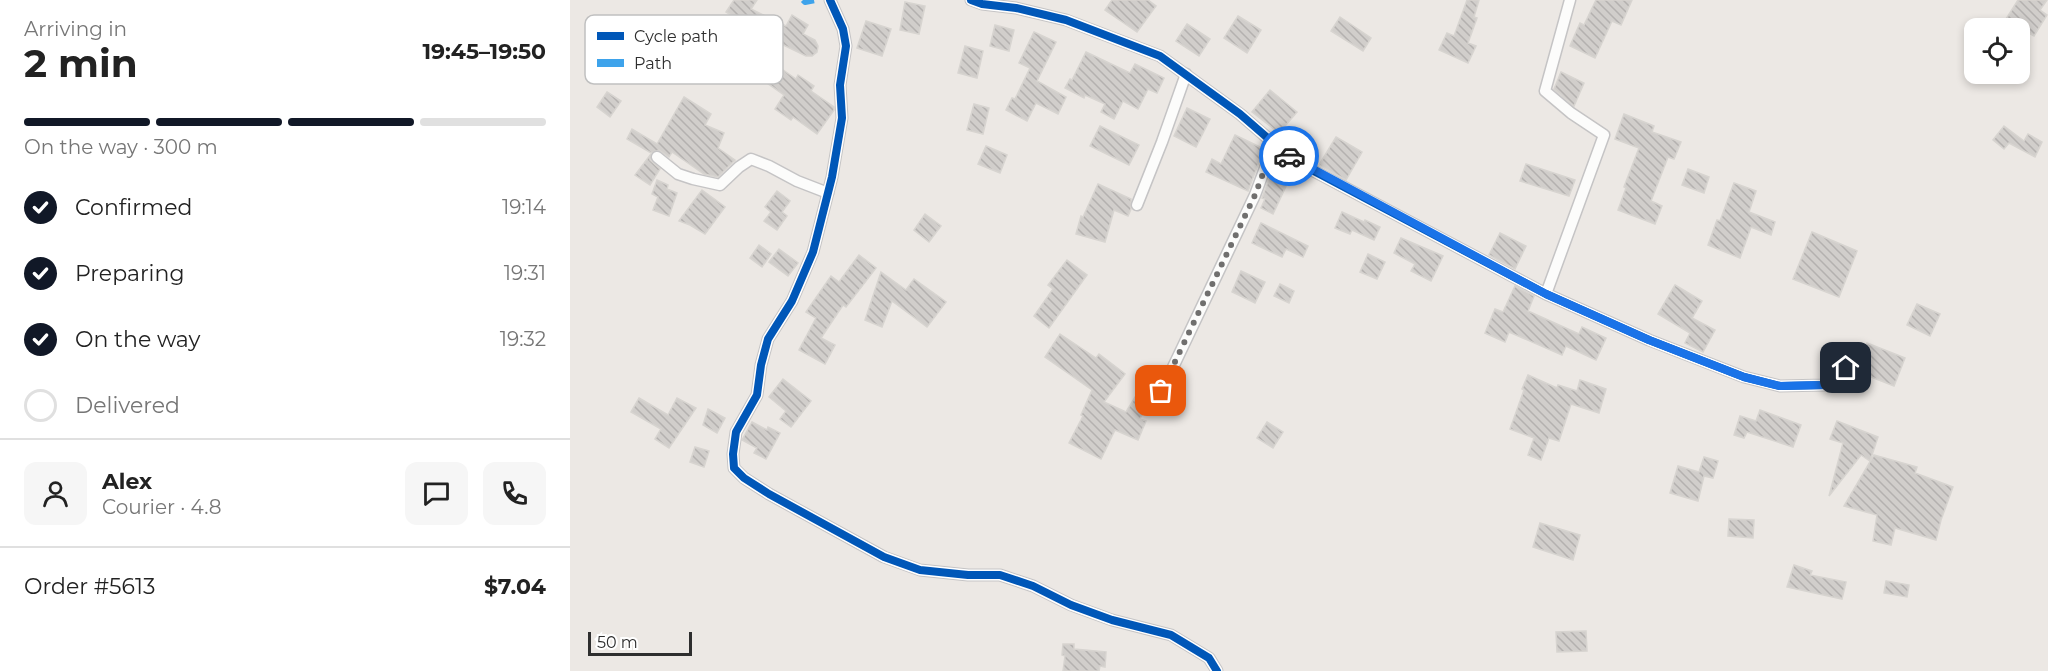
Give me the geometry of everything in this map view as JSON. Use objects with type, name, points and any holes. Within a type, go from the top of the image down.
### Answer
[{"type":"street","points":[[830,0],[843,29],[846,46],[840,85],[842,118],[828,193],[813,252],[792,301],[768,339],[761,365],[757,395],[736,432],[734,468],[744,478],[769,494],[884,557],[920,570],[968,575],[1000,575],[1022,582],[1071,605],[1171,635],[1209,658],[1217,671]]},
{"type":"street","points":[[971,0],[1066,20],[1160,56],[1240,114],[1293,160],[1546,294],[1649,340],[1744,377],[1780,386],[1825,385],[1841,381],[1846,368]]},
{"type":"street","points":[[1546,294],[1604,135],[1571,114],[1545,92],[1570,0]]},
{"type":"street","points":[[1137,205],[1186,74]]},
{"type":"street","points":[[1155,405],[1255,195],[1274,144]]},
{"type":"street","points":[[657,157],[678,174],[720,185],[751,159],[828,193]]},
{"type":"building","points":[[734,0],[757,0],[751,9],[763,15],[731,15],[726,12]]},
{"type":"building","points":[[1112,0],[1148,0],[1156,6],[1137,32],[1105,10]]},
{"type":"building","points":[[1467,0],[1479,0],[1474,17],[1477,18],[1468,43],[1476,46],[1468,63],[1439,50],[1447,33],[1454,36]]},
{"type":"building","points":[[1596,0],[1632,0],[1621,25],[1612,21],[1595,58],[1570,46],[1580,23],[1584,25]]},
{"type":"building","points":[[2018,0],[2047,0],[2040,10],[2047,15],[2034,36],[2030,34],[2030,18],[2007,18]]},
{"type":"building","points":[[905,2],[925,6],[919,34],[900,30]]},
{"type":"building","points":[[792,15],[808,25],[803,34],[815,40],[818,46],[817,52],[812,56],[806,56],[783,45],[783,25],[786,26]]},
{"type":"building","points":[[1238,16],[1261,30],[1247,53],[1224,38]]},
{"type":"building","points":[[1340,17],[1371,38],[1363,51],[1331,31]]},
{"type":"building","points":[[866,21],[891,29],[882,56],[857,48]]},
{"type":"building","points":[[1187,24],[1210,39],[1199,56],[1176,41]]},
{"type":"building","points":[[995,25],[1014,30],[1009,51],[990,46]]},
{"type":"building","points":[[1034,32],[1056,42],[1037,81],[1066,97],[1058,114],[1036,103],[1027,121],[1006,110],[1012,98],[1015,99],[1030,68],[1019,63]]},
{"type":"building","points":[[965,46],[983,51],[977,78],[958,73]]},
{"type":"building","points":[[1086,52],[1130,73],[1135,64],[1164,78],[1157,93],[1148,89],[1138,109],[1123,101],[1114,119],[1101,112],[1105,104],[1085,95],[1084,98],[1065,88],[1070,79],[1072,80]]},
{"type":"building","points":[[783,70],[796,79],[798,75],[814,86],[811,91],[834,107],[834,110],[817,134],[793,117],[791,120],[775,109],[784,95],[768,84],[783,84]]},
{"type":"building","points":[[1561,72],[1584,83],[1574,106],[1554,89]]},
{"type":"building","points":[[1270,90],[1297,112],[1279,133],[1252,112]]},
{"type":"building","points":[[607,92],[621,101],[610,117],[597,107]]},
{"type":"building","points":[[684,97],[711,114],[705,125],[724,133],[718,148],[735,160],[718,177],[704,174],[672,152],[669,157],[659,150],[651,153],[627,139],[632,129],[657,144]]},
{"type":"building","points":[[974,104],[989,108],[983,134],[967,130]]},
{"type":"building","points":[[1187,108],[1210,119],[1196,147],[1174,136]]},
{"type":"building","points":[[1624,114],[1654,126],[1652,132],[1681,142],[1674,159],[1668,157],[1651,201],[1662,206],[1655,224],[1618,210],[1639,148],[1615,139]]},
{"type":"building","points":[[1100,126],[1139,145],[1129,165],[1090,146]]},
{"type":"building","points":[[2004,126],[2024,141],[2028,134],[2042,142],[2035,157],[2009,143],[2004,149],[1993,140]]},
{"type":"building","points":[[1235,135],[1264,149],[1248,191],[1206,172],[1212,159],[1221,164]]},
{"type":"building","points":[[1336,137],[1362,152],[1346,180],[1319,165]]},
{"type":"building","points":[[986,146],[1007,155],[1000,173],[978,164]]},
{"type":"building","points":[[651,154],[650,160],[660,169],[650,185],[635,175]]},
{"type":"building","points":[[1526,164],[1575,180],[1569,196],[1520,181]]},
{"type":"building","points":[[1688,169],[1709,177],[1704,193],[1682,185]]},
{"type":"building","points":[[1270,176],[1287,184],[1273,214],[1261,208]]},
{"type":"building","points":[[657,180],[668,185],[667,189],[677,193],[669,216],[653,210],[658,197],[652,194]]},
{"type":"building","points":[[1734,183],[1756,191],[1749,212],[1775,222],[1771,235],[1751,227],[1740,258],[1708,245]]},
{"type":"building","points":[[1098,184],[1131,199],[1128,216],[1114,210],[1105,242],[1076,234],[1081,216],[1083,217]]},
{"type":"building","points":[[702,190],[725,207],[705,234],[679,221]]},
{"type":"building","points":[[777,191],[790,201],[782,212],[787,216],[777,230],[764,221],[771,212],[765,207]]},
{"type":"building","points":[[1342,212],[1380,227],[1374,240],[1352,230],[1350,234],[1335,228]]},
{"type":"building","points":[[925,214],[941,226],[929,242],[914,230]]},
{"type":"building","points":[[1261,223],[1308,246],[1303,257],[1286,249],[1282,257],[1252,243]]},
{"type":"building","points":[[1812,232],[1857,251],[1839,297],[1793,279]]},
{"type":"building","points":[[1500,233],[1526,246],[1515,269],[1489,255]]},
{"type":"building","points":[[1401,238],[1443,256],[1431,281],[1411,271],[1415,264],[1394,253]]},
{"type":"building","points":[[759,245],[771,254],[762,267],[750,258]]},
{"type":"building","points":[[779,249],[798,263],[788,276],[769,262]]},
{"type":"building","points":[[1368,254],[1385,262],[1377,279],[1360,272]]},
{"type":"building","points":[[859,255],[876,268],[846,307],[843,305],[821,338],[835,345],[825,364],[799,350],[816,318],[806,312],[831,276],[839,282]]},
{"type":"building","points":[[1067,260],[1087,275],[1049,328],[1034,316],[1053,289],[1048,285]]},
{"type":"building","points":[[1241,271],[1265,282],[1255,303],[1232,292]]},
{"type":"building","points":[[881,272],[906,290],[914,279],[946,302],[927,327],[892,301],[882,327],[865,320]]},
{"type":"building","points":[[1280,284],[1294,291],[1289,303],[1274,296]]},
{"type":"building","points":[[1675,285],[1702,301],[1692,318],[1715,330],[1703,352],[1685,343],[1690,333],[1658,314]]},
{"type":"building","points":[[1515,286],[1534,296],[1528,311],[1579,334],[1582,327],[1606,338],[1596,360],[1566,346],[1562,355],[1509,332],[1505,342],[1485,333],[1495,309],[1503,312]]},
{"type":"building","points":[[1917,304],[1940,314],[1930,336],[1907,325]]},
{"type":"building","points":[[1060,334],[1096,358],[1099,354],[1125,374],[1104,402],[1126,412],[1140,389],[1151,396],[1140,419],[1146,421],[1138,440],[1115,430],[1101,459],[1069,443],[1083,416],[1081,415],[1092,390],[1045,357]]},
{"type":"building","points":[[1867,343],[1905,358],[1894,386],[1856,371]]},
{"type":"building","points":[[1528,375],[1557,388],[1558,385],[1577,391],[1580,380],[1606,389],[1599,413],[1571,404],[1559,441],[1549,438],[1541,460],[1528,455],[1534,438],[1510,429]]},
{"type":"building","points":[[783,379],[811,401],[791,427],[780,419],[786,411],[769,397]]},
{"type":"building","points":[[639,398],[668,415],[677,398],[696,408],[669,448],[655,439],[661,429],[631,412]]},
{"type":"building","points":[[708,409],[725,418],[717,433],[703,425]]},
{"type":"building","points":[[1760,410],[1801,425],[1793,447],[1747,432],[1744,438],[1734,435],[1740,416],[1756,421]]},
{"type":"building","points":[[1837,421],[1878,437],[1870,461],[1861,455],[1829,496],[1843,443],[1830,439]]},
{"type":"building","points":[[752,422],[767,430],[768,427],[780,433],[766,459],[754,453],[757,448],[742,440]]},
{"type":"building","points":[[1267,422],[1283,432],[1273,448],[1257,438]]},
{"type":"building","points":[[695,447],[709,451],[704,467],[690,462]]},
{"type":"building","points":[[1874,455],[1917,467],[1915,473],[1953,487],[1936,540],[1895,528],[1891,545],[1873,541],[1877,515],[1844,506]]},
{"type":"building","points":[[1704,457],[1718,461],[1713,478],[1704,476],[1698,501],[1670,493],[1678,466],[1699,472]]},
{"type":"building","points":[[1729,519],[1754,520],[1753,538],[1728,536]]},
{"type":"building","points":[[1540,523],[1580,535],[1573,560],[1533,547]]},
{"type":"building","points":[[1794,565],[1812,571],[1810,575],[1846,582],[1842,599],[1787,587]]},
{"type":"building","points":[[1886,581],[1909,585],[1907,597],[1884,593]]},
{"type":"building","points":[[1586,631],[1587,651],[1557,652],[1556,632]]},
{"type":"building","points":[[1063,644],[1074,644],[1074,649],[1106,652],[1105,667],[1100,666],[1099,671],[1063,671],[1065,656],[1062,655]]},
{"type":"marked path","points":[[803,0],[805,2],[815,0]]},
{"type":"cycle path","points":[[830,0],[843,29],[846,46],[840,85],[842,118],[832,177],[813,252],[792,301],[768,339],[761,365],[757,395],[736,432],[734,468],[744,478],[769,494],[884,557],[920,570],[968,575],[1000,575],[1033,586],[1071,605],[1112,620],[1171,635],[1209,658],[1217,671]]},
{"type":"cycle path","points":[[971,0],[1066,20],[1160,56],[1240,114],[1293,160],[1546,294],[1649,340],[1744,377],[1780,386],[1825,385],[1841,381],[1847,368]]},
{"type":"way so far","points":[[1161,391],[1255,195],[1274,144],[1289,156]]},
{"type":"route","points":[[1289,156],[1546,294],[1649,340],[1744,377],[1780,386],[1825,385],[1841,381],[1846,368]]}]
